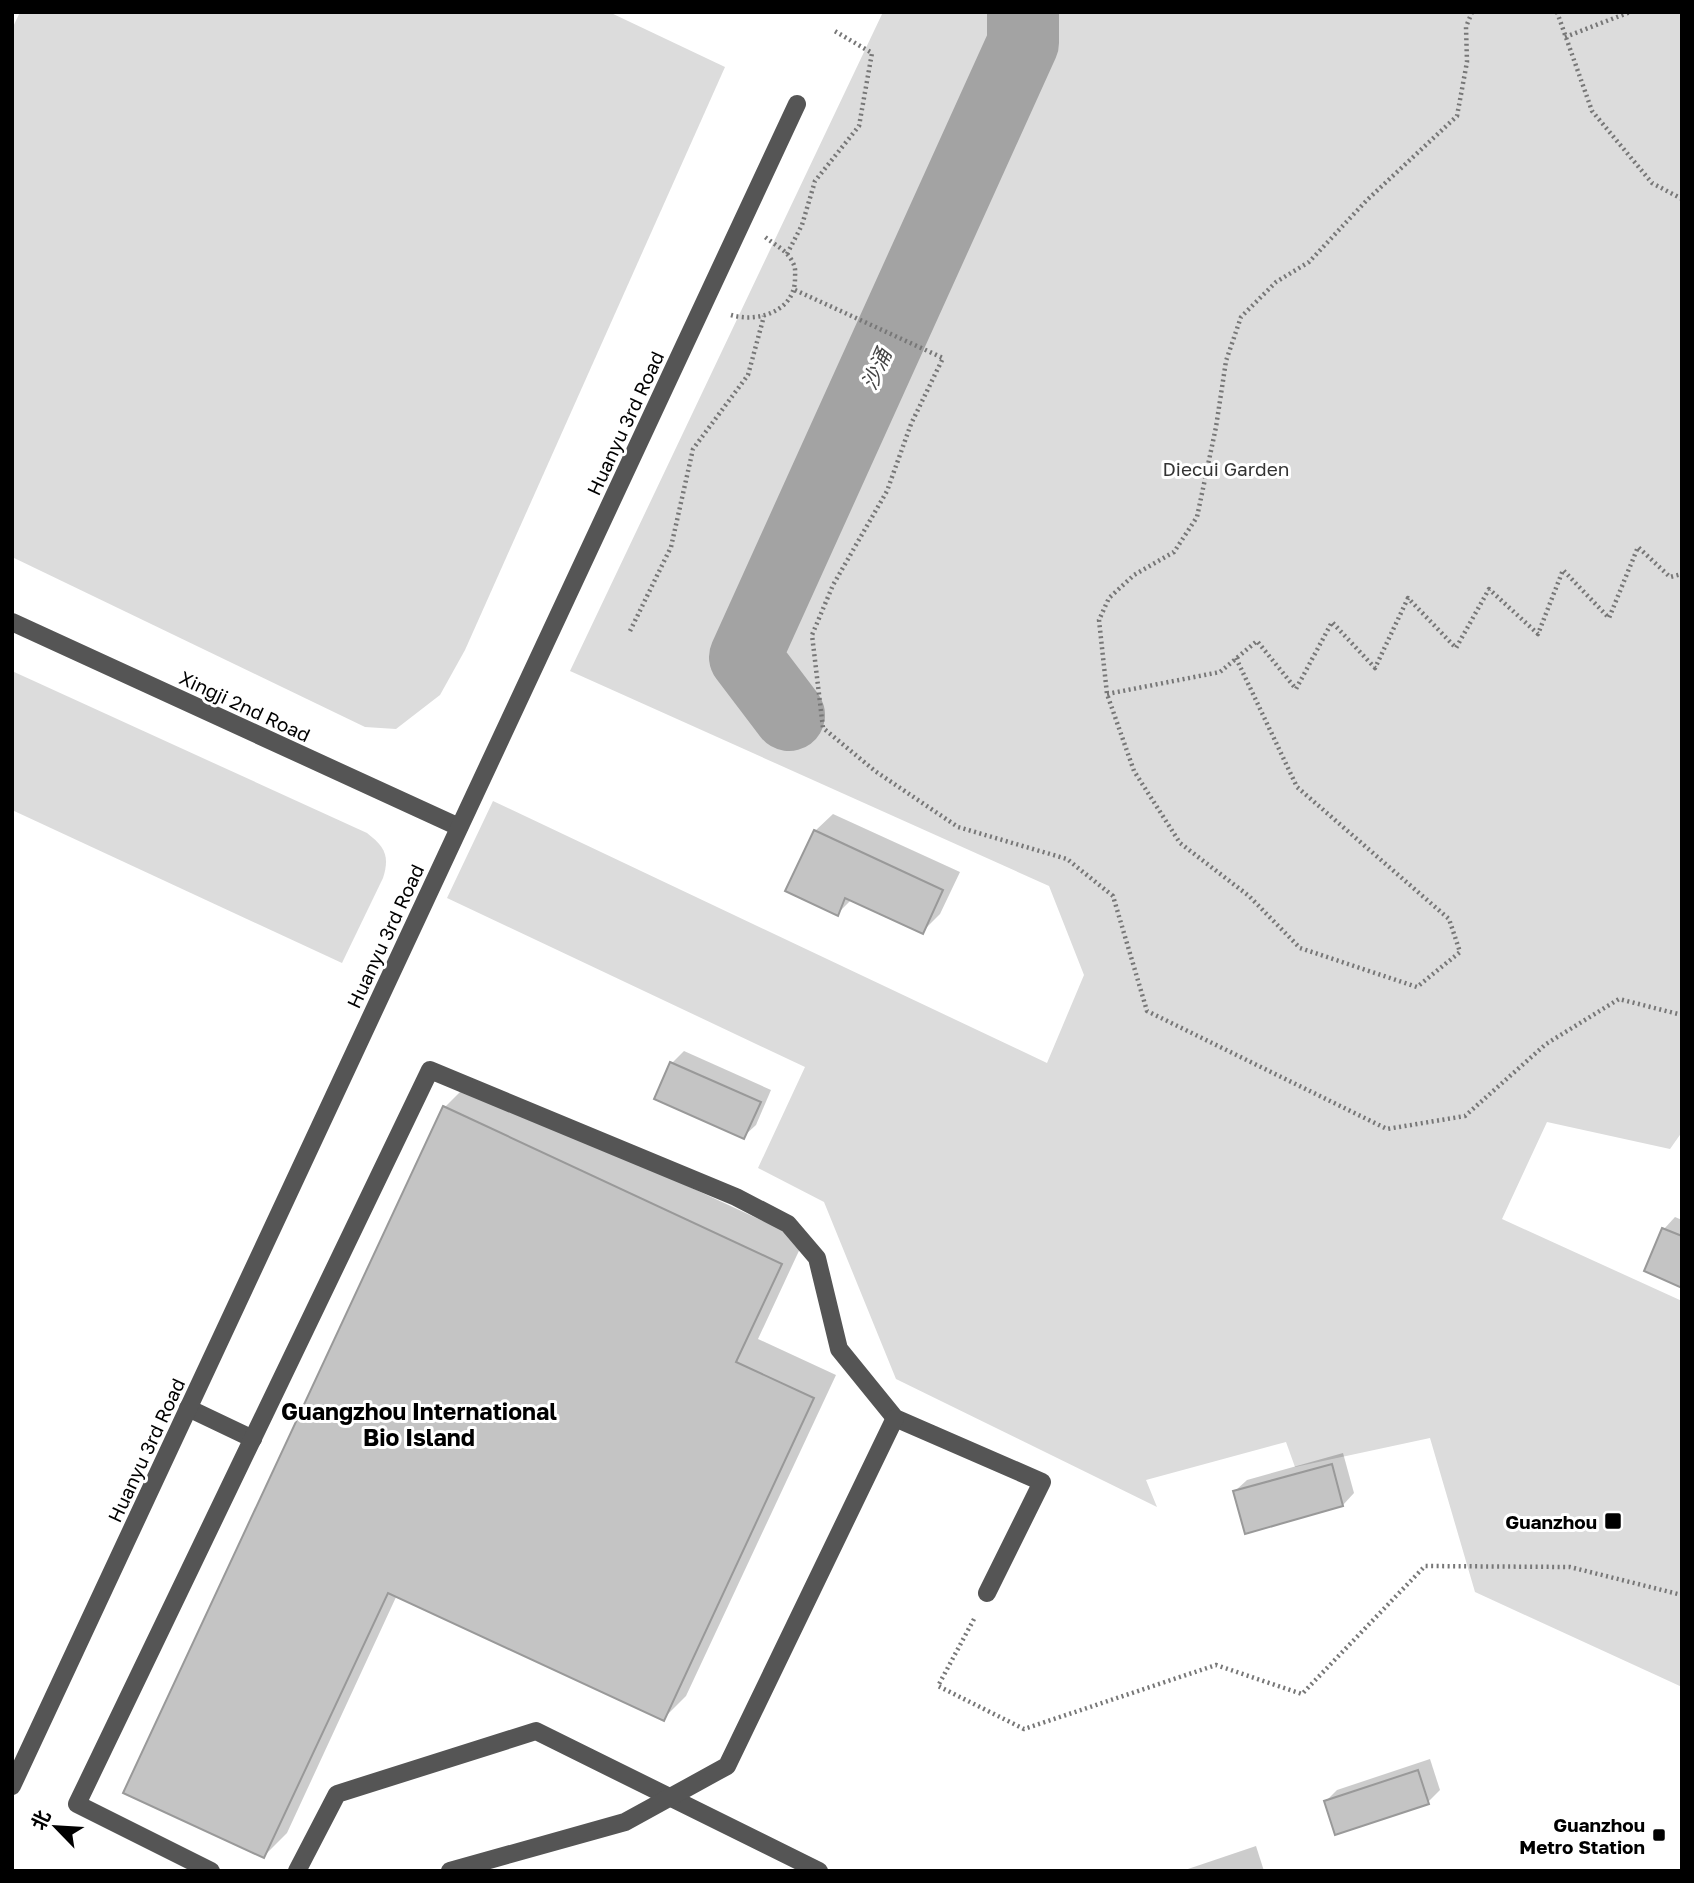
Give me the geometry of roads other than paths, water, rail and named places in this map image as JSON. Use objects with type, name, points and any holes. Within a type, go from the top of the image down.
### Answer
[{"type":"street","name":"Huanyu 3rd Road","points":[[12,1786],[797,104]]},
{"type":"street","name":"Xingji 2nd Road","points":[[12,622],[459,827]]},
{"type":"street","points":[[211,1871],[76,1804],[430,1070],[736,1197],[788,1224],[817,1258],[839,1349],[895,1418],[1042,1482],[987,1593]]},
{"type":"street","points":[[188,1408],[253,1439]]},
{"type":"street","points":[[450,1871],[625,1822],[727,1766],[895,1418]]},
{"type":"street","points":[[297,1871],[337,1794],[536,1731],[819,1871]]},
{"type":"waterway","name":"沙涌","points":[[789,715],[745,657],[1023,43],[1023,12]]},
{"type":"place","name":"Guanzhou","points":[[1613,1521]]},
{"type":"place","name":"Guanzhou Metro Station","points":[[1659,1835]]},
{"type":"district","name":"Guangzhou International Bio Island","points":[[419,1424]]},
{"type":"park label","name":"Diecui Garden","points":[[1226,468]]}]
